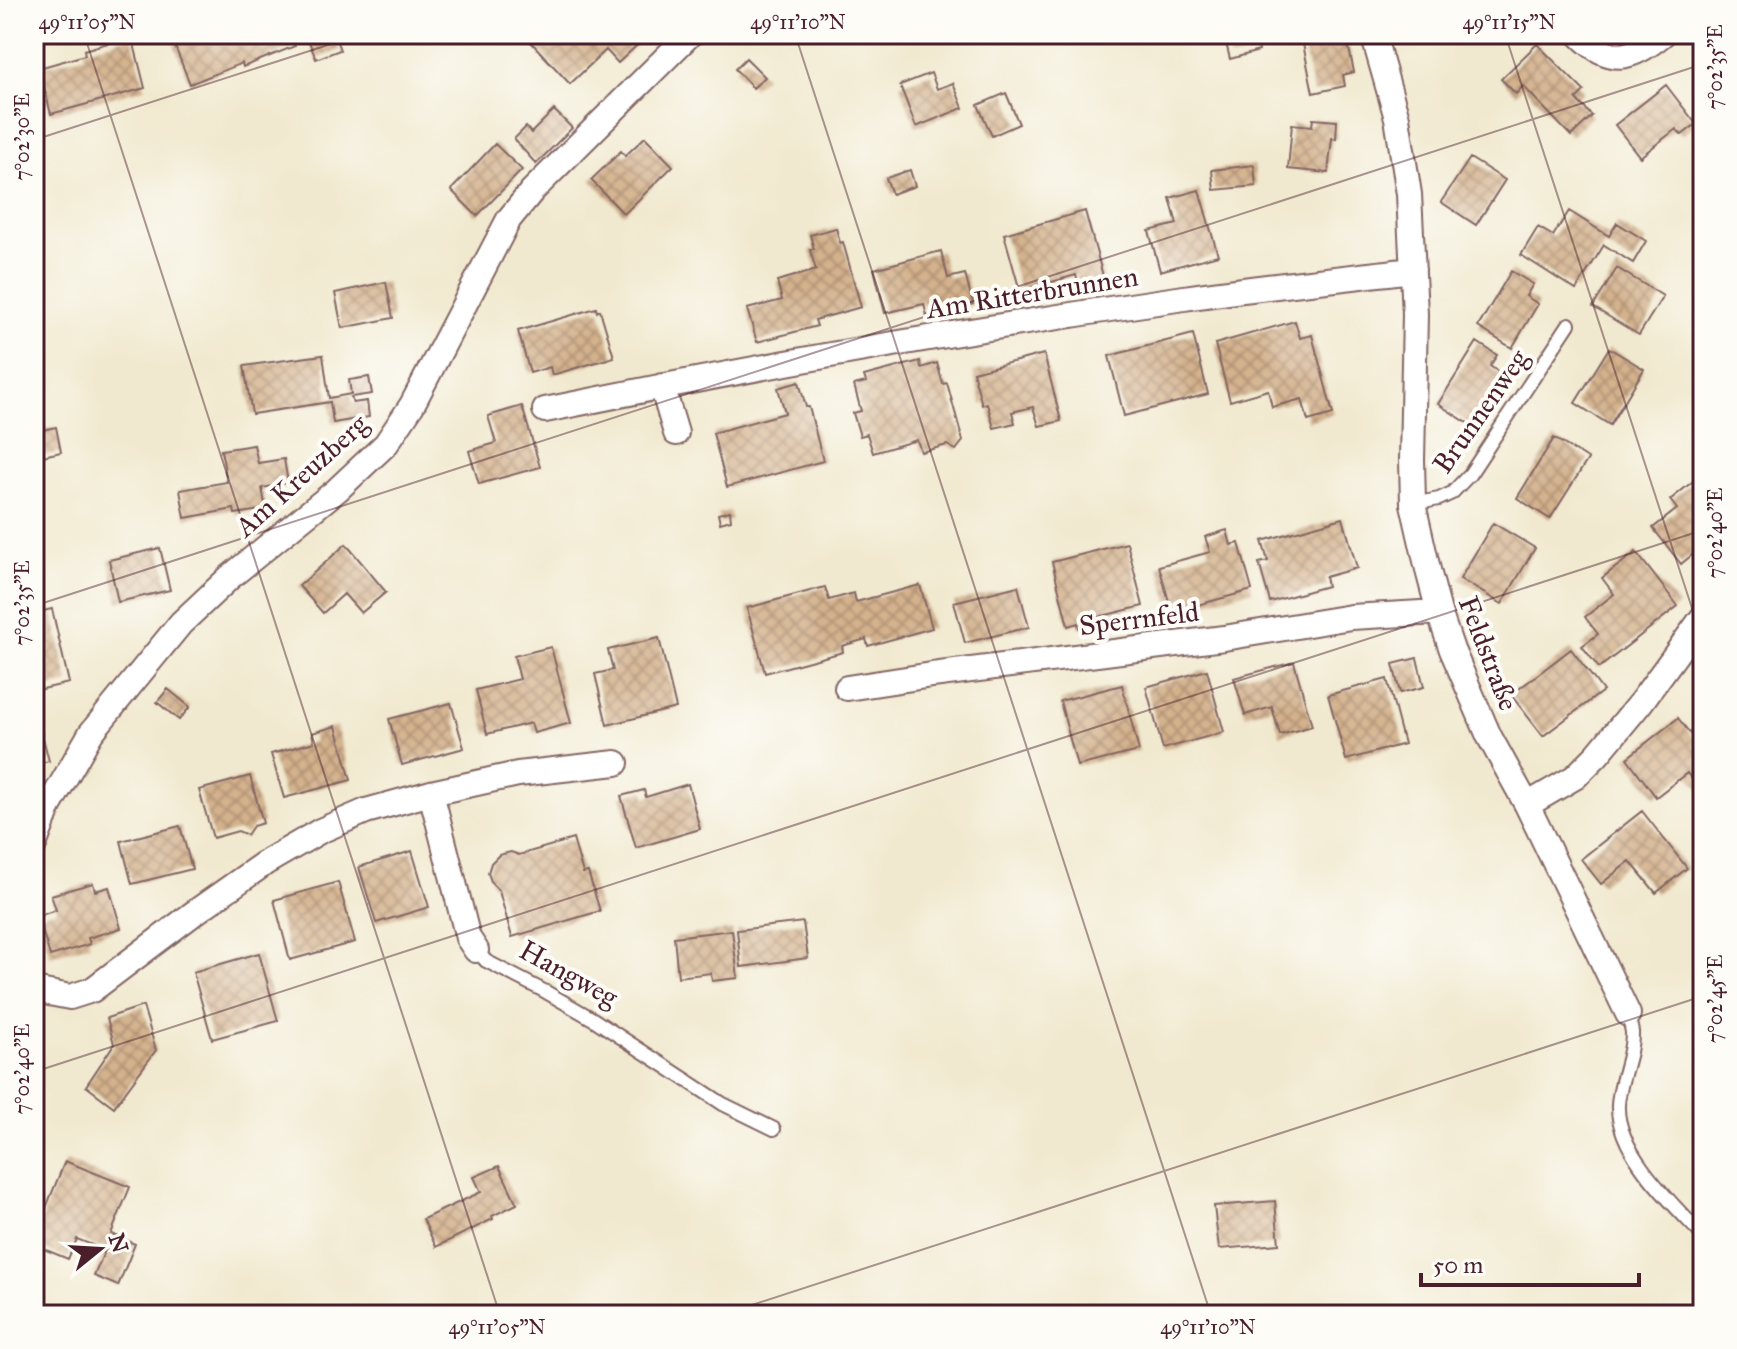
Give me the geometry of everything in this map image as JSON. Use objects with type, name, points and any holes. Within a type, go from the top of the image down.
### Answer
[{"type":"street","name":"Am Kreuzberg","points":[[34,845],[49,806],[91,733],[130,684],[181,623],[230,577],[337,490],[386,444],[412,405],[509,219],[532,191],[690,34]]},
{"type":"street","name":"Feldstraße","points":[[1373,34],[1393,103],[1409,194],[1416,339],[1413,504],[1425,559],[1439,612],[1489,736],[1527,805],[1628,1014]]},
{"type":"street","points":[[1579,34],[1604,53],[1618,57],[1651,44],[1663,34]]},
{"type":"street","name":"Am Ritterbrunnen","points":[[545,410],[662,386],[988,329],[1187,297],[1413,270]]},
{"type":"street","points":[[662,386],[676,433]]},
{"type":"street","name":"Sperrnfeld","points":[[847,688],[1224,638],[1351,617],[1439,612]]},
{"type":"street","points":[[1527,805],[1575,777],[1597,755],[1641,702],[1703,617]]},
{"type":"street","points":[[34,990],[70,997],[92,990],[265,863],[320,831],[366,811],[518,774],[616,763]]},
{"type":"street","name":"Hangweg","points":[[431,793],[468,938],[476,950]]},
{"type":"lane","name":"Brunnenweg","points":[[1413,504],[1452,493],[1470,474],[1569,324]]},
{"type":"lane","name":"Hangweg","points":[[476,950],[486,961],[593,1019],[723,1104],[774,1129]]},
{"type":"lane","name":"Feldstraße","points":[[1628,1014],[1632,1033],[1618,1106],[1621,1128],[1647,1174],[1703,1236]]},
{"type":"building","points":[[170,34],[290,34],[295,46],[190,84]]},
{"type":"building","points":[[306,34],[334,34],[340,50],[316,59]]},
{"type":"building","points":[[540,34],[649,34],[618,63],[606,50],[570,84],[531,42]]},
{"type":"building","points":[[1255,34],[1259,51],[1230,59],[1224,35]]},
{"type":"building","points":[[1301,34],[1346,34],[1354,72],[1343,75],[1345,86],[1313,93]]},
{"type":"building","points":[[1469,34],[1485,34],[1477,42]]},
{"type":"building","points":[[132,36],[145,88],[51,114],[39,68],[85,55],[84,50]]},
{"type":"building","points":[[1537,44],[1584,91],[1576,99],[1592,116],[1571,136],[1523,86],[1516,94],[1501,79]]},
{"type":"building","points":[[746,58],[765,77],[753,88],[735,69]]},
{"type":"building","points":[[931,73],[937,89],[953,83],[963,108],[916,127],[900,85]]},
{"type":"building","points":[[1666,85],[1696,124],[1682,135],[1676,129],[1640,157],[1615,125]]},
{"type":"building","points":[[1006,93],[1019,124],[992,136],[978,105]]},
{"type":"building","points":[[554,110],[572,128],[536,164],[514,139],[526,127],[531,133]]},
{"type":"building","points":[[1313,119],[1337,121],[1328,173],[1288,169],[1292,124],[1312,126]]},
{"type":"building","points":[[645,137],[673,166],[624,214],[591,180],[621,151],[625,156]]},
{"type":"building","points":[[495,144],[522,170],[477,216],[451,190]]},
{"type":"building","points":[[1470,158],[1505,180],[1476,225],[1441,202]]},
{"type":"building","points":[[1254,165],[1256,186],[1214,190],[1212,170]]},
{"type":"building","points":[[910,170],[915,186],[892,194],[886,178]]},
{"type":"building","points":[[1199,190],[1218,255],[1160,271],[1149,231],[1177,224],[1170,198]]},
{"type":"building","points":[[1085,211],[1105,283],[1080,290],[1076,275],[1020,291],[1004,234]]},
{"type":"building","points":[[1569,211],[1609,236],[1617,223],[1646,241],[1633,263],[1604,245],[1576,290],[1521,255],[1538,227],[1553,236]]},
{"type":"building","points":[[836,228],[840,243],[843,242],[861,307],[815,320],[817,326],[757,342],[747,309],[782,300],[777,281],[816,270],[810,250],[814,249],[810,235]]},
{"type":"building","points":[[941,251],[948,278],[965,274],[973,304],[927,316],[924,304],[885,313],[874,269]]},
{"type":"building","points":[[1617,268],[1663,296],[1639,335],[1593,307]]},
{"type":"building","points":[[1511,271],[1533,284],[1526,296],[1538,304],[1512,348],[1478,327]]},
{"type":"building","points":[[386,282],[393,318],[342,328],[335,293]]},
{"type":"building","points":[[596,308],[597,312],[600,310],[614,357],[552,375],[550,367],[530,373],[518,331]]},
{"type":"building","points":[[1295,321],[1300,338],[1312,335],[1333,414],[1308,421],[1302,399],[1272,407],[1268,390],[1230,401],[1215,344]]},
{"type":"building","points":[[1193,334],[1208,394],[1124,416],[1109,356]]},
{"type":"building","points":[[1477,342],[1497,355],[1490,366],[1506,377],[1474,427],[1438,404]]},
{"type":"building","points":[[1609,348],[1644,369],[1610,425],[1575,403]]},
{"type":"building","points":[[1044,354],[1061,421],[1039,426],[1033,407],[1012,412],[1015,423],[994,428],[987,403],[982,405],[973,372]]},
{"type":"building","points":[[323,355],[329,398],[351,394],[349,380],[369,377],[372,394],[351,397],[353,403],[367,401],[369,417],[333,423],[330,402],[252,414],[244,366]]},
{"type":"building","points":[[920,361],[921,368],[937,363],[943,384],[947,383],[963,441],[956,450],[947,445],[921,452],[917,440],[873,453],[867,434],[860,436],[853,413],[861,411],[854,385],[866,382],[864,376]]},
{"type":"building","points":[[799,382],[823,461],[727,487],[713,433],[785,413],[778,388]]},
{"type":"building","points":[[522,406],[540,467],[479,484],[469,451],[496,443],[488,416]]},
{"type":"building","points":[[56,427],[61,452],[38,457],[34,432]]},
{"type":"building","points":[[1554,438],[1588,459],[1550,519],[1517,498]]},
{"type":"building","points":[[254,445],[258,463],[284,459],[288,483],[262,488],[266,509],[235,514],[234,509],[185,518],[180,490],[227,482],[221,450]]},
{"type":"building","points":[[1696,479],[1703,488],[1703,546],[1681,564],[1653,528],[1677,509],[1670,500]]},
{"type":"building","points":[[730,511],[731,520],[720,523],[718,514]]},
{"type":"building","points":[[1343,518],[1357,568],[1325,577],[1327,586],[1270,602],[1259,563],[1268,561],[1262,541]]},
{"type":"building","points":[[1493,523],[1535,548],[1502,604],[1460,579]]},
{"type":"building","points":[[1227,530],[1231,545],[1239,543],[1252,590],[1172,612],[1159,566],[1210,552],[1205,537]]},
{"type":"building","points":[[1127,543],[1143,606],[1094,618],[1096,624],[1079,628],[1078,623],[1068,626],[1052,562]]},
{"type":"building","points":[[346,544],[386,592],[361,613],[344,594],[323,613],[299,586]]},
{"type":"building","points":[[160,548],[170,590],[118,602],[109,560]]},
{"type":"building","points":[[1636,552],[1678,606],[1599,668],[1582,646],[1598,634],[1585,617],[1614,594],[1602,578]]},
{"type":"building","points":[[920,585],[932,628],[868,646],[866,639],[842,646],[843,652],[765,673],[747,608],[825,587],[829,600],[854,593],[856,602]]},
{"type":"building","points":[[1018,586],[1029,627],[965,643],[954,602]]},
{"type":"building","points":[[52,609],[69,683],[34,691],[34,613]]},
{"type":"building","points":[[659,638],[676,708],[607,725],[595,674],[613,670],[608,650]]},
{"type":"building","points":[[551,647],[571,723],[534,733],[531,723],[487,734],[476,690],[520,679],[514,656]]},
{"type":"building","points":[[1571,649],[1603,691],[1543,736],[1511,695]]},
{"type":"building","points":[[1417,658],[1424,687],[1400,693],[1393,664]]},
{"type":"building","points":[[1294,662],[1312,726],[1280,735],[1272,707],[1245,715],[1234,678]]},
{"type":"building","points":[[1207,670],[1224,732],[1163,749],[1146,687]]},
{"type":"building","points":[[1703,676],[1703,693],[1695,683]]},
{"type":"building","points":[[1387,679],[1404,744],[1346,760],[1328,695]]},
{"type":"building","points":[[1122,685],[1139,751],[1077,766],[1060,701]]},
{"type":"building","points":[[168,689],[190,707],[179,720],[157,702]]},
{"type":"building","points":[[451,703],[464,748],[402,765],[389,719]]},
{"type":"building","points":[[38,718],[49,761],[34,765],[34,719]]},
{"type":"building","points":[[1678,718],[1703,750],[1703,787],[1700,789],[1687,773],[1656,797],[1627,758]]},
{"type":"building","points":[[336,726],[351,780],[284,798],[271,754],[314,742],[312,733]]},
{"type":"building","points":[[250,776],[263,823],[253,826],[247,835],[238,831],[213,838],[199,790]]},
{"type":"building","points":[[688,784],[700,829],[636,848],[621,796],[644,790],[646,797]]},
{"type":"building","points":[[1642,811],[1687,868],[1656,893],[1630,861],[1601,884],[1581,859]]},
{"type":"building","points":[[180,826],[192,869],[132,884],[121,841]]},
{"type":"building","points":[[573,839],[583,873],[588,872],[600,911],[512,937],[499,891],[488,873],[491,863],[499,855],[511,852],[519,855]]},
{"type":"building","points":[[412,851],[429,907],[376,923],[359,867]]},
{"type":"building","points":[[338,882],[355,942],[290,960],[274,900]]},
{"type":"building","points":[[93,883],[95,891],[109,887],[121,928],[88,938],[90,944],[50,956],[38,916],[56,910],[51,895]]},
{"type":"building","points":[[803,922],[808,958],[741,967],[737,930]]},
{"type":"building","points":[[732,930],[738,978],[712,981],[711,973],[678,977],[674,937]]},
{"type":"building","points":[[259,953],[278,1021],[212,1039],[193,972]]},
{"type":"building","points":[[143,1006],[156,1050],[114,1107],[86,1086],[114,1044],[107,1018]]},
{"type":"building","points":[[65,1161],[130,1187],[111,1234],[135,1244],[118,1286],[94,1276],[105,1250],[77,1239],[68,1259],[34,1245],[34,1237]]},
{"type":"building","points":[[499,1166],[517,1204],[436,1247],[423,1219],[481,1192],[474,1177]]},
{"type":"building","points":[[1275,1201],[1279,1244],[1219,1249],[1214,1206]]}]
